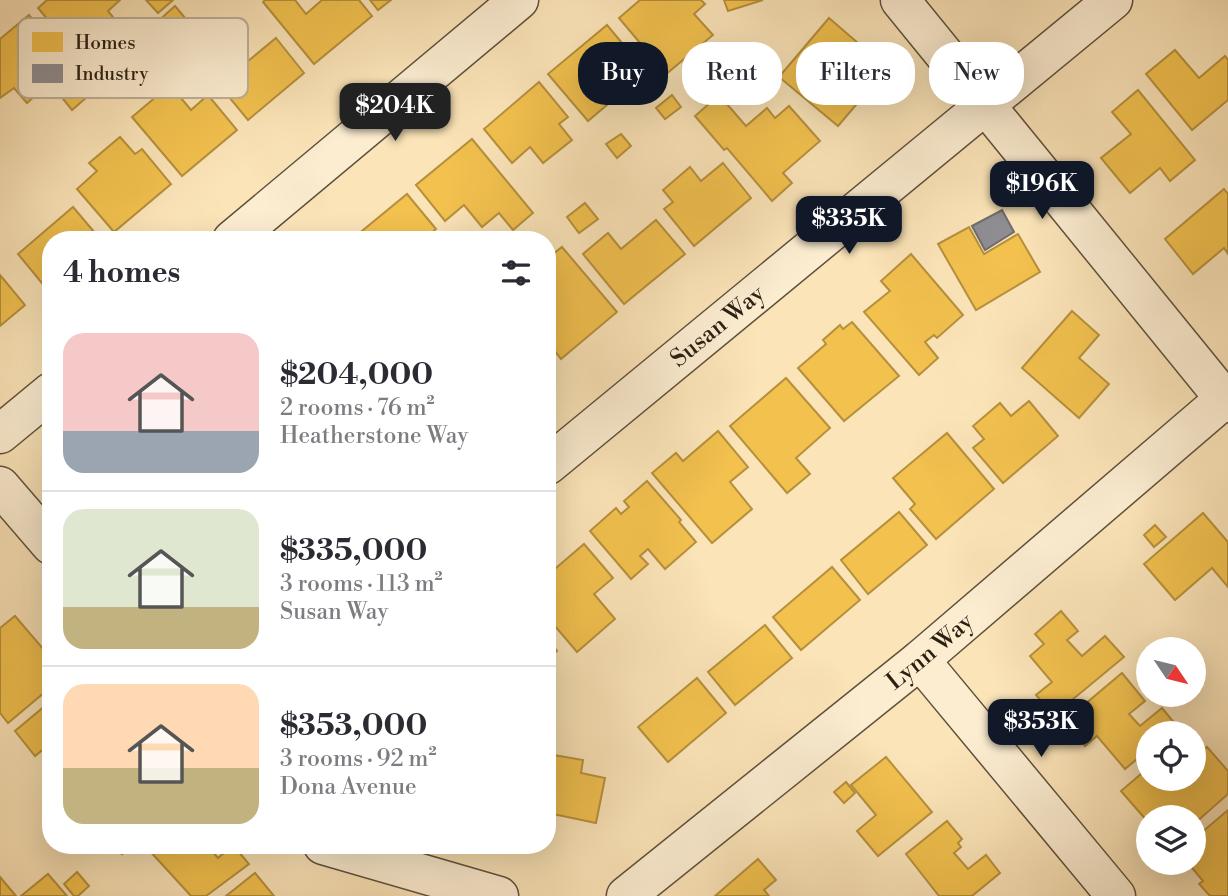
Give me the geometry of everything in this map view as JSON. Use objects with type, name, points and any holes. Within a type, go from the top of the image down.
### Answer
[{"type":"street","points":[[243,231],[519,0]]},
{"type":"street","points":[[900,0],[935,42]]},
{"type":"street","name":"Susan Way","points":[[1024,73],[1113,0]]},
{"type":"street","name":"Susan Way","points":[[556,459],[985,105]]},
{"type":"street","points":[[987,105],[1227,400]]},
{"type":"street","points":[[0,434],[42,399]]},
{"type":"street","name":"Lynn Way","points":[[626,896],[920,660],[1227,400]]},
{"type":"street","points":[[0,486],[42,535]]},
{"type":"street","points":[[920,660],[1116,896]]},
{"type":"street","points":[[354,854],[499,896]]},
{"type":"building: Homes","points":[[47,0],[120,0],[108,11],[114,18],[46,18],[38,8]]},
{"type":"building: Homes","points":[[146,0],[173,0],[158,13]]},
{"type":"building: Homes","points":[[295,0],[306,14],[322,0],[359,0],[372,16],[314,64],[263,2]]},
{"type":"building: Homes","points":[[370,0],[391,0],[378,10]]},
{"type":"building: Homes","points":[[640,0],[701,0],[705,4],[694,14],[713,35],[705,42],[682,42],[682,61],[668,72],[668,42],[639,42],[619,18]]},
{"type":"building: Homes","points":[[724,0],[763,0],[728,11]]},
{"type":"building: Homes","points":[[175,6],[185,18],[162,18]]},
{"type":"building: Homes","points":[[829,18],[857,42],[809,42]]},
{"type":"building: Homes","points":[[18,24],[18,93],[14,88],[0,98],[0,39]]},
{"type":"building: Homes","points":[[607,25],[621,42],[587,42]]},
{"type":"building: Homes","points":[[276,38],[304,73],[248,120],[230,98],[248,98],[248,61]]},
{"type":"building: Homes","points":[[578,49],[578,105],[607,105],[588,121],[548,74]]},
{"type":"building: Homes","points":[[1175,50],[1199,78],[1225,56],[1228,60],[1228,100],[1192,130],[1146,74]]},
{"type":"building: Homes","points":[[796,57],[796,91],[782,79],[782,73]]},
{"type":"building: Homes","points":[[539,82],[568,117],[559,124],[572,140],[543,163],[530,147],[512,163],[484,129]]},
{"type":"building: Homes","points":[[1138,90],[1195,160],[1170,181],[1160,168],[1130,193],[1101,158],[1131,134],[1112,112]]},
{"type":"building: Homes","points":[[672,95],[681,107],[665,119],[656,108],[668,105],[668,98]]},
{"type":"building: Homes","points":[[62,98],[86,98],[72,110]]},
{"type":"building: Homes","points":[[155,98],[181,98],[191,110],[205,98],[210,98],[237,130],[182,176],[132,117]]},
{"type":"building: Homes","points":[[708,105],[728,105],[746,126],[767,108],[775,118],[789,106],[820,141],[783,173],[792,183],[772,201],[727,148],[724,150],[695,116]]},
{"type":"building: Homes","points":[[813,105],[856,105],[838,126]]},
{"type":"building: Homes","points":[[621,134],[631,146],[617,158],[606,144]]},
{"type":"building: Homes","points":[[120,137],[135,154],[142,149],[171,184],[113,231],[77,189],[97,171],[89,163]]},
{"type":"building: Homes","points":[[472,139],[533,213],[513,230],[499,213],[482,227],[464,205],[445,221],[416,185]]},
{"type":"building: Homes","points":[[723,163],[751,198],[694,246],[664,209],[673,202],[663,190],[690,167],[701,181]]},
{"type":"building: Homes","points":[[1224,189],[1228,194],[1228,254],[1224,248],[1193,274],[1165,239]]},
{"type":"building: Homes","points":[[407,194],[436,229],[434,231],[362,231]]},
{"type":"building: Homes","points":[[585,203],[598,219],[579,233],[567,217]]},
{"type":"building: Homes","points":[[73,207],[93,231],[45,231]]},
{"type":"building: Homes","points":[[656,220],[685,254],[624,304],[583,254],[608,233],[621,249]]},
{"type":"building: Homes","points":[[969,227],[984,254],[1018,234],[1040,272],[976,310],[938,244]]},
{"type":"building: Homes","points":[[42,233],[42,283],[18,254]]},
{"type":"building: Homes","points":[[562,247],[617,312],[561,359],[556,352],[556,252]]},
{"type":"building: Homes","points":[[911,254],[963,315],[937,338],[934,335],[925,342],[938,358],[919,375],[864,312],[890,291],[881,281]]},
{"type":"building: Homes","points":[[0,275],[25,305],[0,326]]},
{"type":"building: Homes","points":[[1072,311],[1099,335],[1079,358],[1109,384],[1079,418],[1022,368]]},
{"type":"building: Homes","points":[[852,322],[899,376],[844,421],[798,368],[826,344],[823,340],[840,325],[843,329]]},
{"type":"building: Homes","points":[[786,378],[830,428],[796,458],[810,474],[787,493],[730,426]]},
{"type":"building: Homes","points":[[1029,401],[1058,436],[1003,483],[973,448],[984,439],[973,426],[1000,403],[1011,416]]},
{"type":"building: Homes","points":[[718,431],[748,467],[730,482],[752,509],[712,543],[652,473],[676,453],[683,461]]},
{"type":"building: Homes","points":[[947,433],[994,489],[936,539],[910,509],[915,504],[893,478]]},
{"type":"building: Homes","points":[[647,481],[696,542],[665,569],[648,549],[640,556],[648,564],[631,579],[590,531],[616,508],[621,514],[629,507],[624,501]]},
{"type":"building: Homes","points":[[899,512],[927,545],[868,594],[841,560]]},
{"type":"building: Homes","points":[[1203,513],[1228,542],[1228,587],[1212,568],[1175,600],[1144,564]]},
{"type":"building: Homes","points":[[1155,525],[1166,537],[1154,547],[1144,535]]},
{"type":"building: Homes","points":[[584,544],[613,578],[594,594],[615,619],[577,652],[556,627],[556,568]]},
{"type":"building: Homes","points":[[832,567],[860,600],[801,650],[773,617]]},
{"type":"building: Homes","points":[[1061,611],[1078,631],[1067,640],[1082,656],[1105,636],[1124,657],[1055,717],[1036,695],[1052,682],[1030,656],[1044,644],[1035,634]]},
{"type":"building: Homes","points":[[15,616],[42,648],[42,695],[8,723],[0,713],[0,628]]},
{"type":"building: Homes","points":[[765,625],[792,658],[735,705],[708,672]]},
{"type":"building: Homes","points":[[1122,673],[1136,690],[1138,707],[1129,714],[1136,722],[1136,760],[1125,769],[1097,736],[1085,746],[1065,721]]},
{"type":"building: Homes","points":[[697,678],[726,713],[668,762],[638,727]]},
{"type":"building: Homes","points":[[42,708],[42,750],[35,756],[15,731]]},
{"type":"building: Homes","points":[[1162,708],[1173,721],[1146,721]]},
{"type":"building: Homes","points":[[1206,748],[1228,771],[1228,794],[1206,813],[1206,805],[1136,805],[1136,808],[1121,791],[1136,778],[1136,791],[1206,791]]},
{"type":"building: Homes","points":[[556,755],[583,760],[581,773],[605,778],[596,823],[556,815]]},
{"type":"building: Homes","points":[[886,757],[932,812],[878,856],[857,831],[876,815],[851,785]]},
{"type":"building: Homes","points":[[846,782],[855,793],[844,803],[834,792]]},
{"type":"building: Homes","points":[[1228,810],[1228,896],[1210,896],[1199,884],[1203,881],[1198,875],[1206,875],[1206,829]]},
{"type":"building: Homes","points":[[947,821],[962,839],[958,843],[961,847],[954,853],[968,869],[986,855],[1000,873],[972,896],[939,896],[906,854]]},
{"type":"building: Homes","points":[[153,854],[215,854],[218,858],[223,854],[241,854],[249,864],[206,896],[191,896]]},
{"type":"building: Homes","points":[[758,859],[776,880],[764,890],[769,896],[715,896]]},
{"type":"building: Homes","points":[[77,872],[89,886],[78,896],[74,896],[64,884]]},
{"type":"building: Homes","points":[[255,873],[274,896],[226,896]]},
{"type":"building: Homes","points":[[48,874],[67,896],[21,896]]},
{"type":"building: Homes","points":[[0,877],[16,896],[0,896]]},
{"type":"building: Industry","points":[[1002,210],[1014,232],[985,250],[972,226]]}]
